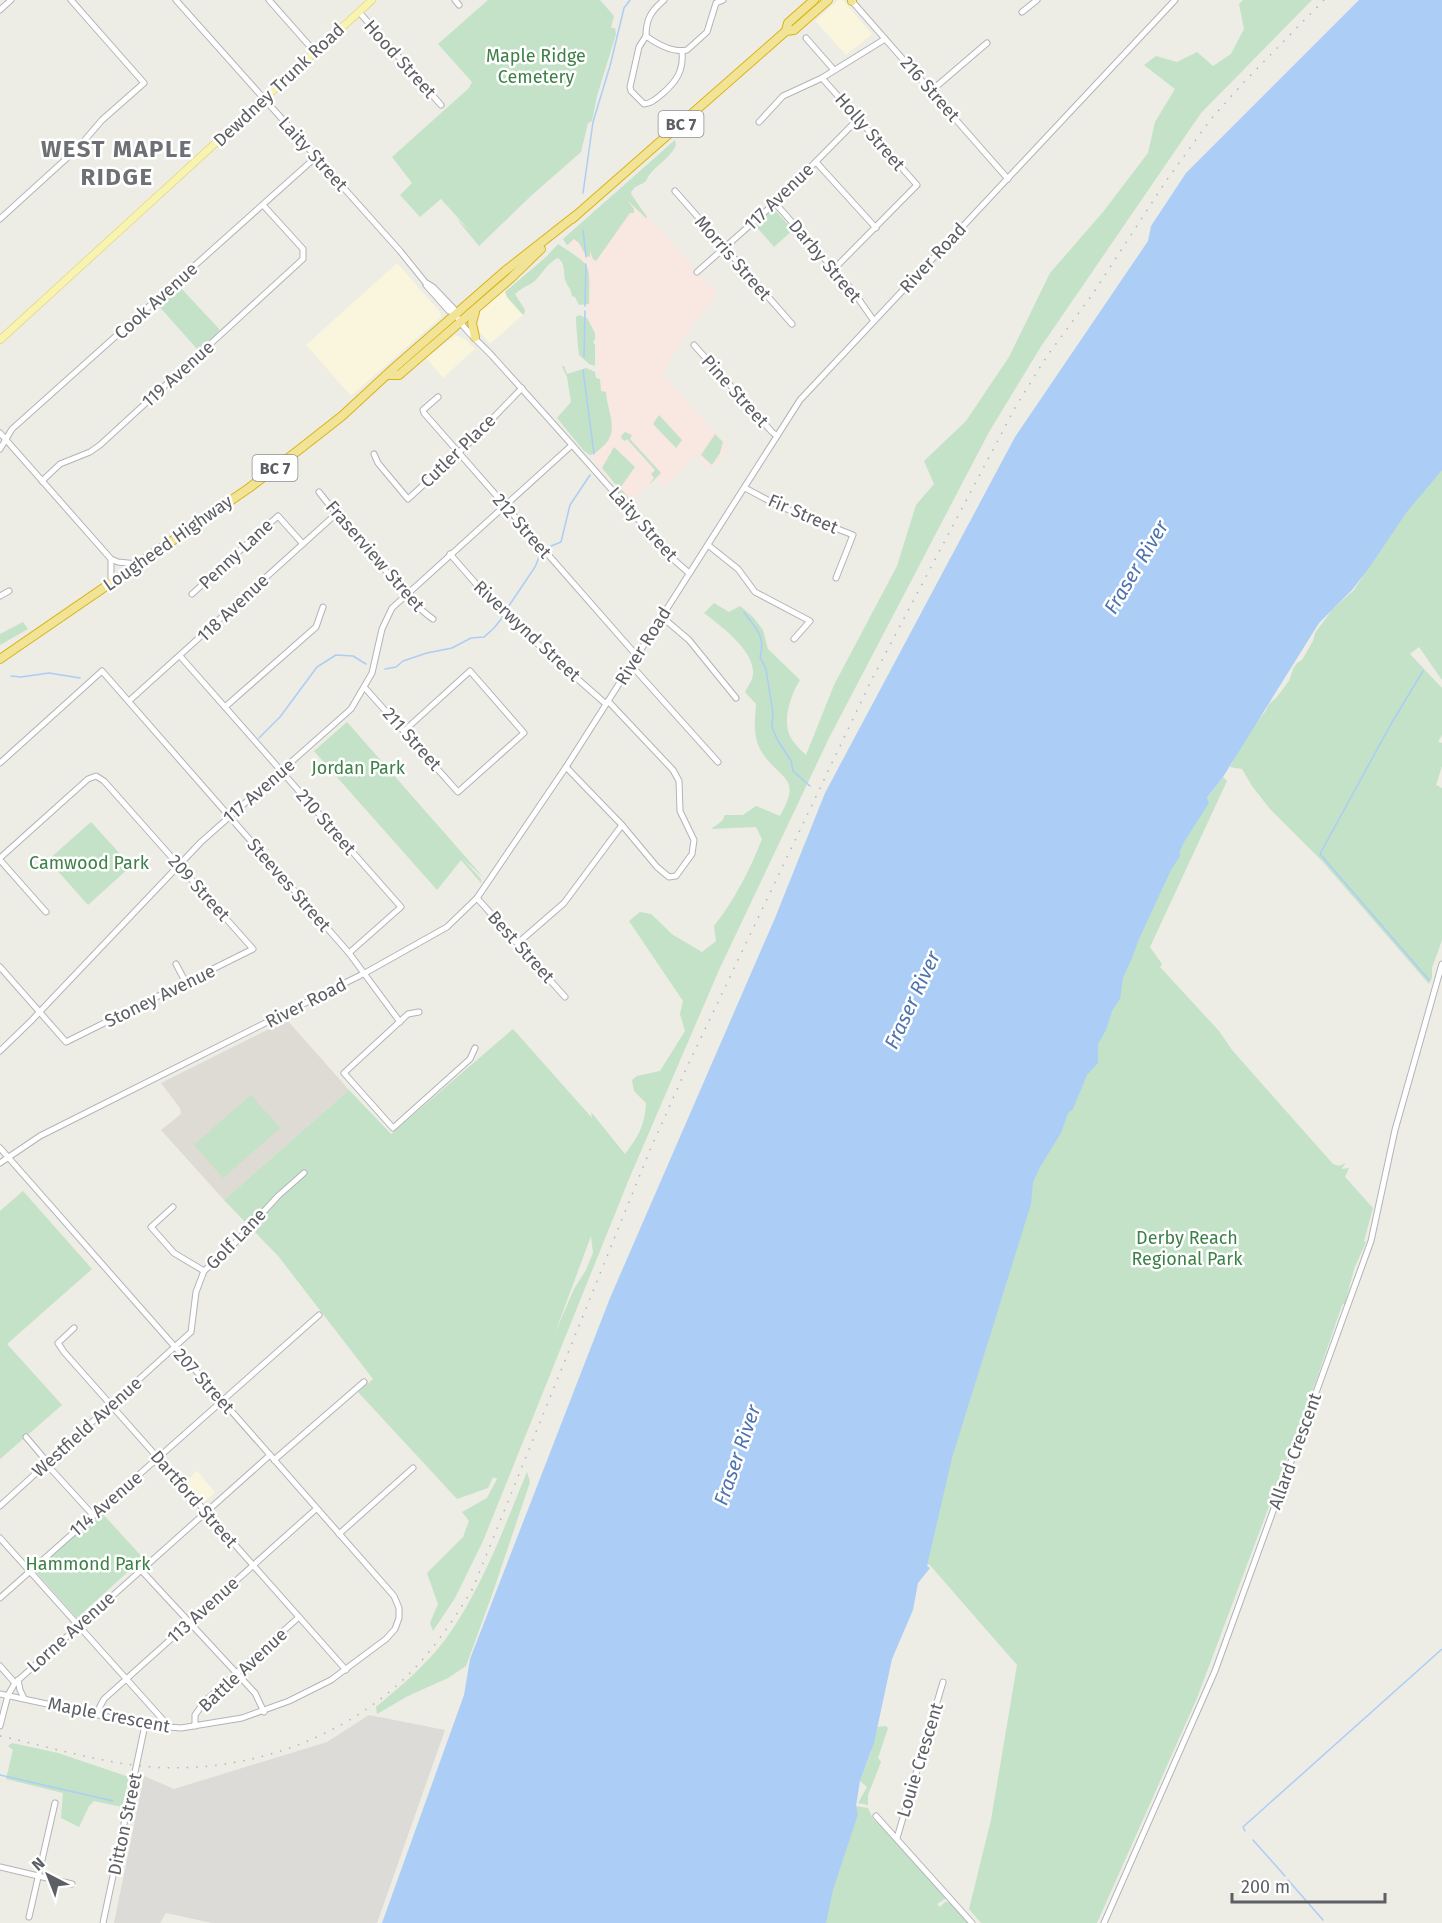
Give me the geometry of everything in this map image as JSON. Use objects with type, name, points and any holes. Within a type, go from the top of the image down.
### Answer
[{"type":"highway","name":"Lougheed Highway","points":[[786,31],[788,23],[814,0]]},
{"type":"highway","name":"Lougheed Highway","points":[[456,316],[477,308],[576,216],[786,31],[794,30],[828,0]]},
{"type":"highway","name":"Lougheed Highway","points":[[0,659],[249,488],[342,416],[387,375],[399,375],[456,316],[505,271],[576,216]]},
{"type":"highway","points":[[475,337],[472,320],[477,308]]},
{"type":"main road","name":"Dewdney Trunk Road","points":[[0,340],[372,0]]},
{"type":"street","points":[[0,10],[11,0]]},
{"type":"street","points":[[0,219],[83,143],[102,120],[144,83],[71,0]]},
{"type":"street","name":"Laity Street","points":[[176,0],[316,157],[429,289],[522,388],[673,559],[689,573]]},
{"type":"street","points":[[269,0],[315,52]]},
{"type":"street","points":[[664,0],[651,11],[646,25],[646,36],[639,47],[630,87],[644,104],[651,103],[675,82],[682,69],[682,51]]},
{"type":"street","points":[[682,51],[707,32],[715,1],[723,0]]},
{"type":"street","name":"216 Street","points":[[852,0],[1008,179]]},
{"type":"street","points":[[1022,12],[1037,0]]},
{"type":"street","name":"River Road","points":[[0,1163],[40,1136],[366,974],[447,927],[477,898],[566,767],[804,395],[1175,0]]},
{"type":"street","name":"Hood Street","points":[[358,12],[441,105]]},
{"type":"street","points":[[646,36],[682,51]]},
{"type":"street","points":[[806,38],[834,70]]},
{"type":"street","points":[[759,122],[783,96],[822,78],[885,39]]},
{"type":"street","points":[[931,91],[987,43]]},
{"type":"street","name":"Holly Street","points":[[822,78],[917,185],[876,228]]},
{"type":"street","name":"117 Avenue","points":[[697,272],[775,203],[858,119]]},
{"type":"street","name":"Cook Avenue","points":[[0,448],[12,429],[316,157]]},
{"type":"street","points":[[816,162],[876,228],[834,269]]},
{"type":"street","name":"Morris Street","points":[[675,191],[792,324]]},
{"type":"street","name":"Darby Street","points":[[775,203],[853,291],[874,321]]},
{"type":"street","name":"119 Avenue","points":[[42,481],[60,464],[90,452],[100,445],[301,262],[304,255],[303,249],[263,205]]},
{"type":"street","name":"Pine Street","points":[[694,345],[777,436]]},
{"type":"street","name":"Cutler Place","points":[[374,454],[378,464],[408,499],[459,453],[522,388]]},
{"type":"street","name":"212 Street","points":[[438,397],[423,411],[637,656]]},
{"type":"street","points":[[0,433],[111,559],[137,564]]},
{"type":"street","name":"117 Avenue","points":[[0,1051],[229,817],[346,714],[365,688],[372,673],[386,619],[392,608],[572,445]]},
{"type":"street","name":"Fir Street","points":[[745,488],[779,507],[853,535],[836,578]]},
{"type":"street","name":"Fraserview Street","points":[[319,492],[406,595],[433,620]]},
{"type":"street","name":"118 Avenue","points":[[129,701],[336,514]]},
{"type":"street","name":"Penny Lane","points":[[192,594],[278,516],[303,544]]},
{"type":"street","points":[[708,545],[738,569],[750,588],[759,595],[810,621],[795,639]]},
{"type":"street","name":"Riverwynd Street","points":[[450,554],[498,609],[607,702],[673,771],[679,781],[680,811],[694,840],[692,854],[676,876],[669,877],[657,867],[622,825]]},
{"type":"street","points":[[111,559],[111,583]]},
{"type":"street","points":[[0,596],[9,591]]},
{"type":"street","points":[[225,707],[316,627],[323,607]]},
{"type":"street","points":[[662,617],[689,640],[736,698]]},
{"type":"street","name":"210 Street","points":[[180,656],[401,907],[349,953]]},
{"type":"street","points":[[631,665],[718,762]]},
{"type":"street","name":"Steeves Street","points":[[0,763],[102,671],[349,953],[400,1022]]},
{"type":"street","name":"211 Street","points":[[365,688],[405,730],[458,792],[524,733],[470,671],[405,730]]},
{"type":"street","points":[[518,943],[564,903],[622,825],[566,767]]},
{"type":"street","name":"209 Street","points":[[0,859],[88,779],[96,776],[180,865],[253,949]]},
{"type":"street","points":[[0,859],[46,912]]},
{"type":"street","name":"Best Street","points":[[477,898],[565,997]]},
{"type":"street","name":"Stoney Avenue","points":[[40,1012],[66,1042],[253,949]]},
{"type":"street","points":[[176,964],[186,984]]},
{"type":"street","name":"Allard Crescent","points":[[1104,1923],[1215,1671],[1368,1251],[1395,1130],[1442,964]]},
{"type":"street","points":[[1,971],[40,1012]]},
{"type":"street","points":[[419,1012],[408,1014],[344,1073],[393,1128],[470,1059],[475,1048]]},
{"type":"street","name":"207 Street","points":[[0,1148],[394,1596],[399,1608],[399,1618]]},
{"type":"street","name":"Golf Lane","points":[[175,1348],[192,1330],[196,1292],[204,1271],[304,1173]]},
{"type":"street","points":[[173,1207],[151,1227],[174,1253],[204,1271]]},
{"type":"street","name":"114 Avenue","points":[[0,1598],[320,1315]]},
{"type":"street","name":"Dartford Street","points":[[74,1328],[58,1343],[346,1670]]},
{"type":"street","name":"Westfield Avenue","points":[[0,1506],[175,1348]]},
{"type":"street","name":"Lorne Avenue","points":[[0,1726],[8,1695],[16,1681],[206,1512],[364,1382]]},
{"type":"street","points":[[26,1437],[93,1515]]},
{"type":"street","points":[[339,1534],[413,1468]]},
{"type":"street","name":"113 Avenue","points":[[96,1714],[101,1702],[316,1509]]},
{"type":"street","points":[[0,1538],[164,1721]]},
{"type":"street","points":[[141,1570],[255,1693],[264,1712]]},
{"type":"street","name":"Battle Avenue","points":[[195,1726],[195,1715],[200,1707],[299,1617]]},
{"type":"street","name":"Maple Crescent","points":[[0,1694],[146,1725],[195,1726],[242,1718],[264,1712],[310,1691],[346,1670],[391,1634],[399,1618]]},
{"type":"street","points":[[0,1666],[16,1681],[24,1698]]},
{"type":"street","name":"Louie Crescent","points":[[897,1838],[943,1682]]},
{"type":"street","name":"Ditton Street","points":[[103,1923],[146,1725]]},
{"type":"street","points":[[29,1917],[55,1803]]},
{"type":"street","points":[[876,1816],[972,1923]]},
{"type":"street","points":[[0,1867],[72,1884]]},
{"type":"shaded area","points":[[838,0],[843,0],[872,34],[846,55],[815,21]]},
{"type":"shaded area","points":[[623,189],[717,293],[685,336],[662,374],[730,449],[710,470],[695,454],[666,488],[656,479],[629,502],[592,458],[602,412],[596,340],[588,323],[589,291],[583,261],[565,240]]},
{"type":"shaded area","points":[[397,263],[440,312],[441,317],[351,396],[306,345]]},
{"type":"shaded area","points":[[505,290],[525,313],[490,344],[475,324],[479,312]]},
{"type":"shaded area","points":[[456,335],[466,340],[475,349],[443,378],[426,358]]},
{"type":"shaded area","points":[[287,1020],[349,1090],[224,1200],[161,1130],[181,1114],[180,1108],[161,1083]]},
{"type":"shaded area","points":[[197,1471],[215,1492],[203,1503],[185,1482]]},
{"type":"shaded area","points":[[369,1715],[445,1730],[377,1923],[212,1923],[166,1913],[160,1923],[114,1923],[144,1776],[174,1789],[327,1742]]},
{"type":"green space","name":"Maple Ridge Cemetery","points":[[488,0],[600,0],[614,16],[611,28],[615,28],[616,34],[581,152],[479,246],[456,218],[469,230],[441,199],[420,217],[400,195],[412,183],[392,157],[469,88],[472,82],[438,44]]},
{"type":"green space","points":[[1243,0],[1312,0],[1201,113],[1040,348],[989,432],[829,738],[719,970],[629,1179],[483,1541],[455,1598],[433,1631],[430,1623],[438,1604],[427,1573],[463,1537],[469,1521],[462,1512],[487,1498],[497,1479],[493,1477],[488,1488],[457,1499],[358,1392],[373,1379],[279,1257],[224,1200],[349,1090],[391,1134],[513,1029],[592,1118],[591,1112],[625,1154],[640,1130],[646,1103],[634,1091],[632,1080],[637,1076],[660,1071],[685,1031],[680,1014],[683,1001],[629,921],[640,912],[651,914],[673,935],[702,952],[716,941],[714,926],[741,884],[762,839],[756,827],[711,829],[722,821],[725,815],[743,815],[756,806],[780,816],[789,794],[787,780],[770,763],[757,742],[756,704],[745,692],[753,676],[749,657],[736,640],[704,613],[714,603],[729,612],[740,606],[763,630],[768,649],[800,680],[791,700],[787,722],[791,739],[806,755],[834,685],[897,566],[916,505],[934,484],[924,461],[966,421],[1009,357],[1050,273],[1103,212],[1148,153],[1155,122],[1175,89],[1144,65],[1156,56],[1177,62],[1197,52],[1213,66],[1231,54],[1244,29],[1239,4]],"holes":[[[591,1236],[593,1253],[574,1289],[555,1333]]]},
{"type":"green space","points":[[675,140],[676,145],[670,155],[652,171],[646,181],[632,191],[631,194],[646,218],[628,201],[634,213],[630,213],[596,261],[590,251],[590,257],[586,256],[574,239],[567,245],[563,239]]},
{"type":"green space","points":[[774,209],[793,230],[774,247],[755,225]]},
{"type":"green space","points":[[558,244],[587,266],[589,304],[579,305],[572,296],[562,263],[558,258],[550,263],[532,283],[515,294],[525,310],[524,315],[505,292]]},
{"type":"green space","points":[[178,285],[220,330],[198,350],[157,304]]},
{"type":"green space","points":[[579,315],[587,318],[595,333],[593,342],[595,366],[579,355],[576,317]]},
{"type":"green space","points":[[562,366],[567,374],[586,368],[595,372],[596,378],[600,379],[601,391],[606,392],[612,421],[611,435],[601,448],[590,455],[584,451],[557,418],[571,402],[567,377]]},
{"type":"green space","points":[[659,415],[682,440],[676,448],[653,424]]},
{"type":"green space","points":[[1442,426],[1442,680],[1419,647],[1410,654],[1442,688],[1442,735],[1438,742],[1442,743],[1442,766],[1436,785],[1442,788],[1442,940],[1429,984],[1323,862],[1270,809],[1242,769],[1230,767],[1244,739],[1289,681],[1293,669],[1302,660],[1315,633],[1332,610],[1354,590],[1363,576],[1338,548]]},
{"type":"green space","points":[[625,432],[632,435],[630,439],[661,473],[649,485],[654,478],[651,474],[655,470],[627,439],[625,441],[622,439],[621,436]]},
{"type":"green space","points":[[715,434],[723,442],[720,453],[712,465],[701,455]]},
{"type":"green space","points":[[614,447],[635,467],[620,488],[632,502],[627,503],[602,468]]},
{"type":"green space","points":[[23,622],[28,629],[0,645],[0,634]]},
{"type":"green space","name":"Jordan Park","points":[[347,722],[484,878],[462,858],[481,879],[481,883],[461,860],[437,890],[314,751]]},
{"type":"green space","name":"Derby Reach Regional Park","points":[[1223,777],[1227,781],[1150,947],[1162,964],[1160,967],[1219,1031],[1232,1050],[1333,1164],[1339,1166],[1346,1163],[1341,1169],[1349,1168],[1345,1177],[1373,1208],[1364,1241],[1366,1242],[1354,1269],[1345,1304],[1341,1308],[1316,1381],[1197,1698],[1097,1923],[981,1923],[969,1909],[991,1820],[1017,1665],[929,1564],[927,1566],[935,1510],[1033,1183],[1107,1000],[1200,808]]},
{"type":"green space","name":"Camwood Park","points":[[91,822],[131,866],[88,905],[48,860]]},
{"type":"green space","points":[[251,1095],[280,1128],[223,1178],[194,1145]]},
{"type":"green space","points":[[23,1191],[92,1269],[7,1344],[62,1405],[0,1459],[0,1211]]},
{"type":"green space","points":[[527,1472],[530,1482],[466,1666],[448,1678],[408,1696],[377,1714],[376,1707],[429,1658],[458,1621],[491,1559]]},
{"type":"green space","name":"Hammond Park","points":[[100,1511],[143,1558],[77,1618],[34,1570]]},
{"type":"green space","points":[[886,1726],[888,1728],[878,1758],[881,1762],[868,1795],[868,1805],[858,1803],[867,1787],[860,1781],[877,1727]]},
{"type":"green space","points":[[12,1743],[58,1753],[129,1777],[122,1807],[94,1801],[89,1806],[79,1827],[61,1818],[63,1793],[6,1779],[13,1750],[8,1746]]},
{"type":"green space","points":[[856,1806],[868,1808],[873,1819],[895,1839],[945,1896],[945,1899],[937,1904],[940,1907],[945,1902],[949,1902],[969,1923],[820,1923]]},
{"type":"water","name":"Fraser River","points":[[1359,0],[1442,0],[1442,470],[1406,513],[1352,590],[1319,623],[1223,777],[1207,798],[1209,803],[1184,842],[1180,856],[1171,870],[1139,939],[1123,978],[1120,999],[1112,1011],[1106,1030],[1098,1044],[1098,1063],[1087,1075],[1061,1133],[1033,1183],[1031,1204],[952,1458],[927,1566],[930,1568],[918,1583],[913,1610],[892,1659],[874,1743],[860,1781],[856,1806],[858,1814],[833,1890],[826,1923],[382,1923],[464,1695],[470,1659],[610,1298],[775,918],[825,793],[1015,437],[1148,241],[1151,226],[1186,173]]},
{"type":"waterway","points":[[583,193],[593,122],[624,8],[630,0]]},
{"type":"waterway","points":[[583,230],[586,257]]},
{"type":"waterway","points":[[585,306],[586,264]]},
{"type":"waterway","points":[[584,357],[585,311]]},
{"type":"waterway","points":[[583,370],[594,454]]},
{"type":"waterway","points":[[551,546],[561,542],[570,505],[590,475]]},
{"type":"waterway","points":[[506,610],[535,567],[540,555]]},
{"type":"waterway","points":[[744,612],[762,643],[760,657],[766,669],[773,713],[772,727],[791,761],[793,771],[810,786]]},
{"type":"waterway","points":[[385,669],[396,667],[403,661],[427,653],[452,648],[471,638],[484,637],[502,618]]},
{"type":"waterway","points":[[259,738],[280,717],[317,667],[336,655],[353,656],[366,664]]},
{"type":"waterway","points":[[1423,671],[1391,724],[1320,854],[1429,980]]},
{"type":"waterway","points":[[11,676],[49,673],[80,678]]},
{"type":"waterway","points":[[1245,1831],[1243,1827],[1442,1649]]},
{"type":"waterway","points":[[0,1775],[113,1801]]},
{"type":"waterway","points":[[1253,1840],[1285,1876]]},
{"type":"waterway","points":[[1288,1880],[1323,1920]]},
{"type":"railway","points":[[0,1736],[133,1765],[189,1767],[227,1764],[264,1756],[300,1744],[367,1709],[396,1686],[437,1642],[473,1588],[650,1150],[687,1067],[872,679],[1016,406],[1047,356],[1092,295],[1166,181],[1211,119],[1324,0]]},
{"type":"district","name":"WEST MAPLE RIDGE","points":[[117,163]]}]
